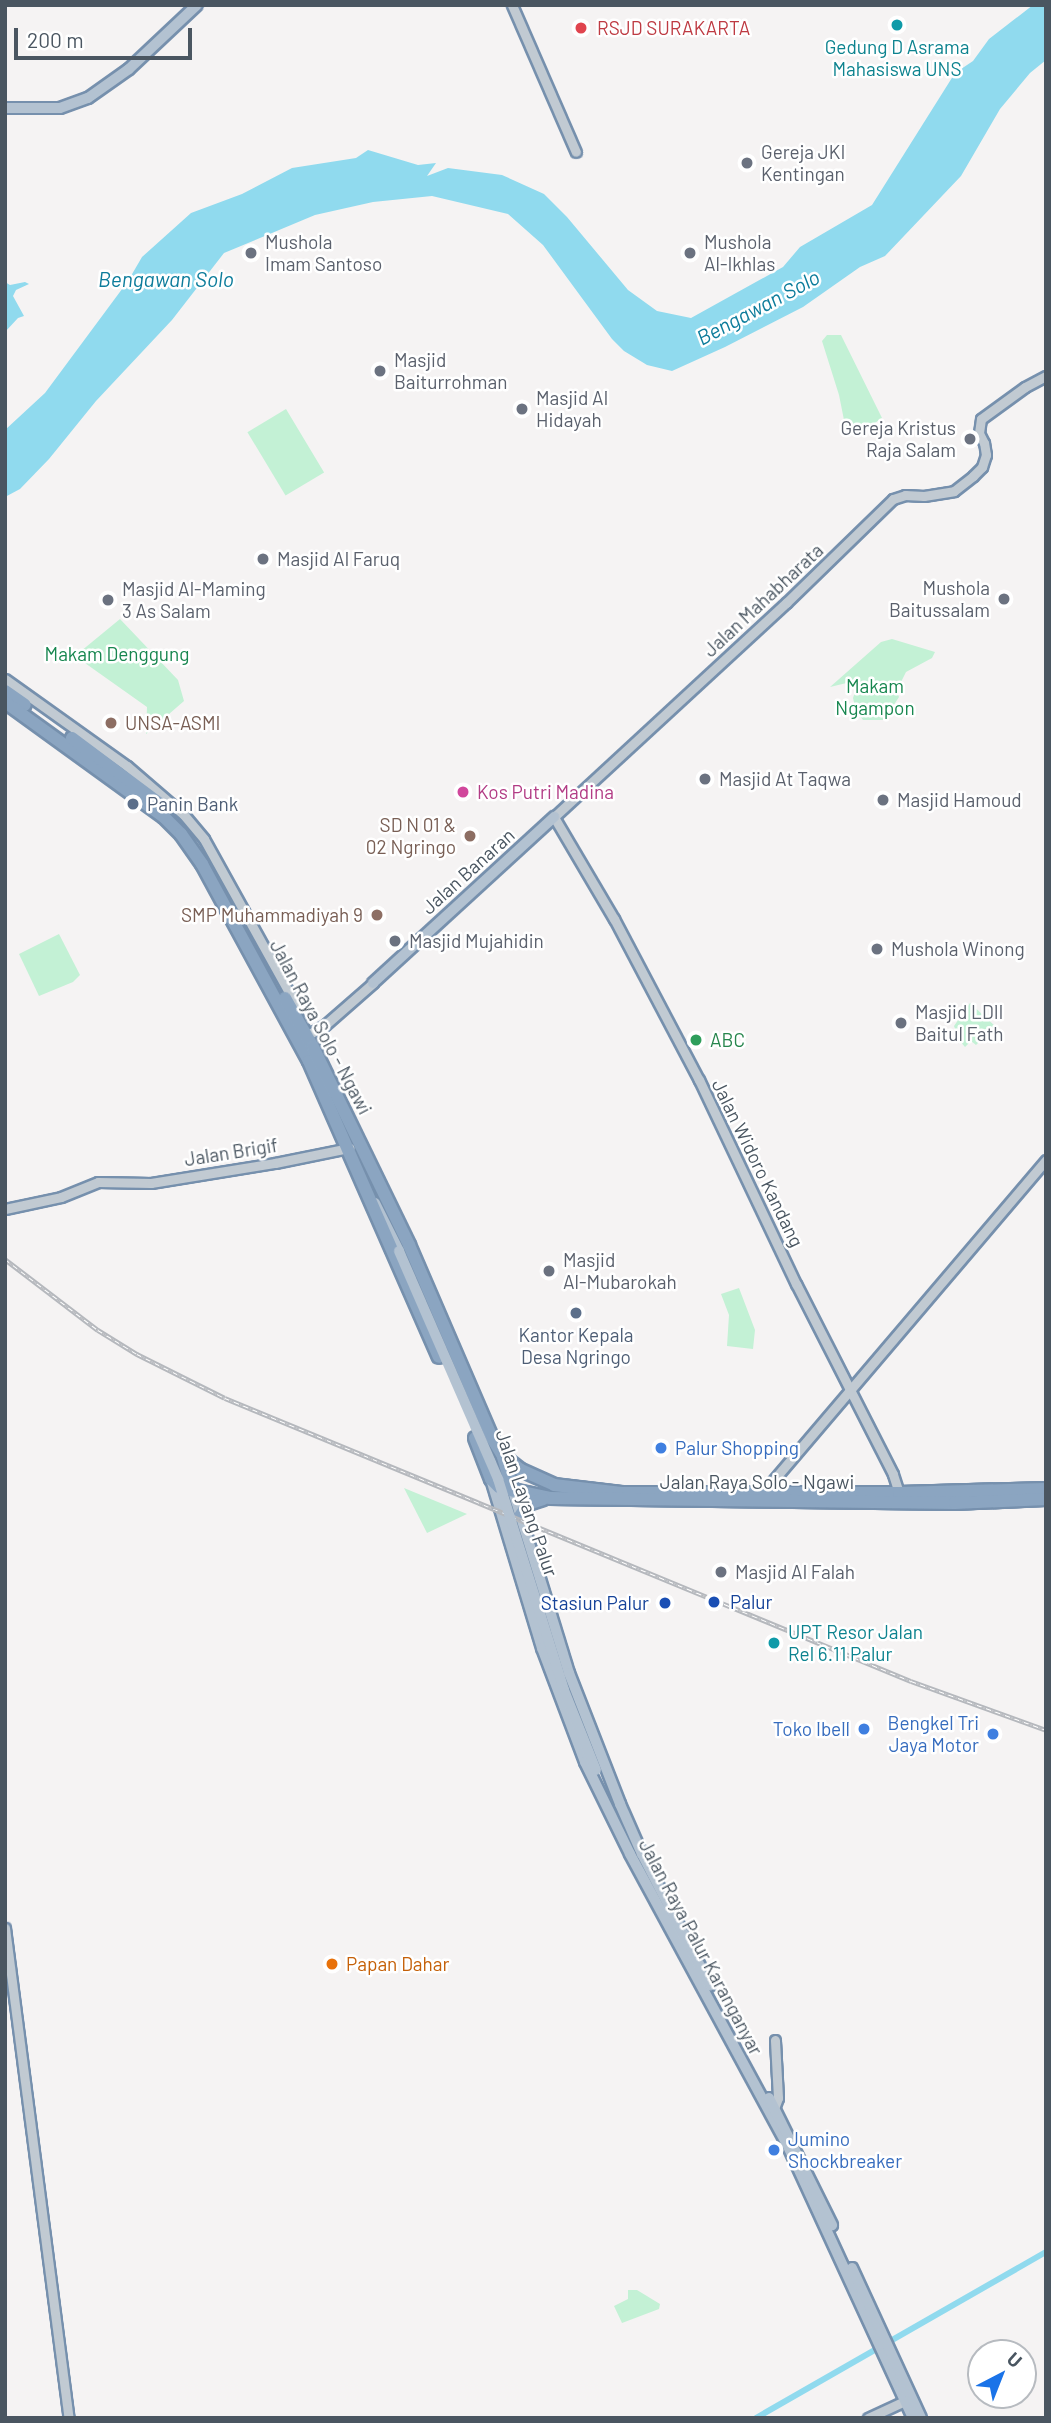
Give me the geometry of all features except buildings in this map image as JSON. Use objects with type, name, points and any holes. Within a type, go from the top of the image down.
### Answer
[{"type":"highway","name":"Jalan Raya Solo - Ngawi","points":[[5,691],[98,750],[150,789],[214,863],[310,1039],[385,1194],[492,1438],[503,1456],[534,1478],[563,1487],[622,1493],[899,1493],[1046,1489]]},
{"type":"highway","name":"Jalan Raya Solo - Ngawi","points":[[5,702],[140,798],[181,834],[202,864],[309,1061],[492,1479],[502,1488],[550,1498],[722,1502],[955,1503],[1046,1499]]},
{"type":"highway","points":[[477,1443],[487,1445],[492,1438]]},
{"type":"highway","points":[[484,1461],[492,1454],[503,1456],[513,1491]]},
{"type":"highway","points":[[520,1516],[530,1502],[550,1498]]},
{"type":"main road","points":[[5,108],[60,108],[88,98],[129,69],[197,5]]},
{"type":"main road","name":"Jalan Banaran","points":[[373,983],[554,817]]},
{"type":"main road","name":"Jalan Layang Palur","points":[[385,1194],[386,1205],[402,1250],[498,1479],[564,1690],[624,1828]]},
{"type":"main road","name":"Jalan Layang Palur","points":[[372,1200],[402,1250]]},
{"type":"main road","name":"Jalan Raya Palur Karanganyar","points":[[492,1479],[521,1569],[542,1648],[564,1709],[772,2112],[909,2399],[921,2418]]},
{"type":"main road","name":"Jalan Raya Palur Karanganyar","points":[[513,1491],[569,1673],[624,1828]]},
{"type":"main road","points":[[521,1569],[524,1564],[536,1565]]},
{"type":"main road","name":"Jalan Raya Palur Karanganyar","points":[[909,2399],[913,2418]]},
{"type":"street","points":[[512,5],[576,152]]},
{"type":"street","name":"Jalan Mahabharata","points":[[554,817],[786,603],[888,504],[905,495],[924,496],[954,491],[982,467],[985,450],[979,424],[986,415],[1046,376]]},
{"type":"street","points":[[5,679],[98,750]]},
{"type":"street","name":"Jalan Widoro Kandang","points":[[554,817],[599,892],[663,1011],[796,1284],[851,1388],[893,1474],[899,1493]]},
{"type":"street","name":"Jalan Banaran","points":[[310,1039],[373,983]]},
{"type":"street","name":"Jalan Brigif","points":[[5,1209],[61,1197],[112,1181],[150,1183],[349,1148]]},
{"type":"street","points":[[769,1491],[771,1483],[1043,1163]]},
{"type":"street","points":[[5,1928],[69,2418]]},
{"type":"street","points":[[772,2112],[778,2095],[775,2040]]},
{"type":"street","points":[[868,2418],[909,2399]]},
{"type":"green space","points":[[827,335],[841,335],[882,418],[862,432],[847,435],[839,395],[822,341]]},
{"type":"green space","points":[[286,409],[324,472],[286,496],[247,432]]},
{"type":"green space","name":"Makam Denggung","points":[[120,619],[178,680],[184,701],[146,734],[147,707],[75,656]]},
{"type":"green space","name":"Makam Ngampon","points":[[892,639],[935,652],[932,658],[906,672],[901,682],[894,686],[899,697],[884,720],[863,720],[856,711],[853,698],[859,680],[830,687],[881,642]]},
{"type":"green space","points":[[59,934],[80,975],[73,982],[39,996],[19,954]]},
{"type":"green space","points":[[970,1003],[995,1026],[976,1045],[971,1041],[965,1047],[954,1026]]},
{"type":"green space","points":[[739,1288],[755,1330],[753,1349],[727,1346],[729,1315],[721,1294]]},
{"type":"green space","points":[[404,1488],[467,1514],[427,1533]]},
{"type":"green space","points":[[628,2290],[637,2290],[660,2304],[659,2309],[622,2323],[614,2306],[628,2299]]},
{"type":"water","name":"Bengawan Solo","points":[[1033,5],[1046,5],[1046,60],[1030,73],[1000,109],[961,176],[885,256],[860,267],[803,307],[725,347],[672,371],[647,365],[624,351],[612,339],[543,245],[508,214],[432,196],[373,202],[315,215],[224,253],[172,320],[96,401],[49,459],[20,489],[5,497],[5,430],[45,393],[128,281],[142,257],[191,213],[242,194],[292,168],[356,158],[368,150],[418,165],[436,163],[427,176],[448,168],[502,175],[544,194],[567,217],[628,290],[657,311],[691,318],[783,267],[800,247],[872,205],[955,73],[973,61],[989,39]]},
{"type":"water","points":[[5,282],[10,285],[25,282],[29,284],[16,290],[13,296],[24,316],[18,318],[5,332]]},
{"type":"waterway","points":[[756,2418],[1046,2252]]},
{"type":"railway","points":[[5,1259],[98,1330],[137,1354],[225,1398],[911,1681],[1046,1730]]},
{"type":"place","name":"Gedung D Asrama Mahasiswa UNS","points":[[897,25]]},
{"type":"place","name":"RSJD SURAKARTA","points":[[581,28]]},
{"type":"place","name":"Gereja JKI Kentingan","points":[[747,163]]},
{"type":"place","name":"Mushola Imam Santoso","points":[[251,253]]},
{"type":"place","name":"Mushola Al-Ikhlas","points":[[690,253]]},
{"type":"place","name":"Masjid Baiturrohman","points":[[380,371]]},
{"type":"place","name":"Masjid Al Hidayah","points":[[522,409]]},
{"type":"place","name":"Gereja Kristus Raja Salam","points":[[970,439]]},
{"type":"place","name":"Masjid Al Faruq","points":[[263,559]]},
{"type":"place","name":"Mushola Baitussalam","points":[[1004,599]]},
{"type":"place","name":"Masjid Al-Maming 3 As Salam","points":[[108,600]]},
{"type":"place","name":"UNSA-ASMI","points":[[111,723]]},
{"type":"place","name":"Masjid At Taqwa","points":[[705,779]]},
{"type":"place","name":"Kos Putri Madina","points":[[463,792]]},
{"type":"place","name":"Masjid Hamoud","points":[[883,800]]},
{"type":"place","name":"Panin Bank","points":[[133,804]]},
{"type":"place","name":"SD N 01 & 02 Ngringo","points":[[470,836]]},
{"type":"place","name":"SMP Muhammadiyah 9","points":[[377,915]]},
{"type":"place","name":"Masjid Mujahidin","points":[[395,941]]},
{"type":"place","name":"Mushola Winong","points":[[877,949]]},
{"type":"place","name":"Masjid LDII Baitul Fath","points":[[901,1023]]},
{"type":"place","name":"ABC","points":[[696,1040]]},
{"type":"place","name":"Masjid Al-Mubarokah","points":[[549,1271]]},
{"type":"place","name":"Kantor Kepala Desa Ngringo","points":[[576,1313]]},
{"type":"place","name":"Palur Shopping","points":[[661,1448]]},
{"type":"place","name":"Masjid Al Falah","points":[[721,1572]]},
{"type":"place","name":"Palur","points":[[714,1602]]},
{"type":"place","name":"Stasiun Palur","points":[[665,1603]]},
{"type":"place","name":"UPT Resor Jalan Rel 6.11 Palur","points":[[774,1643]]},
{"type":"place","name":"Toko Ibell","points":[[864,1729]]},
{"type":"place","name":"Bengkel Tri Jaya Motor","points":[[993,1734]]},
{"type":"place","name":"Papan Dahar","points":[[332,1964]]},
{"type":"place","name":"Jumino Shockbreaker","points":[[774,2150]]}]
